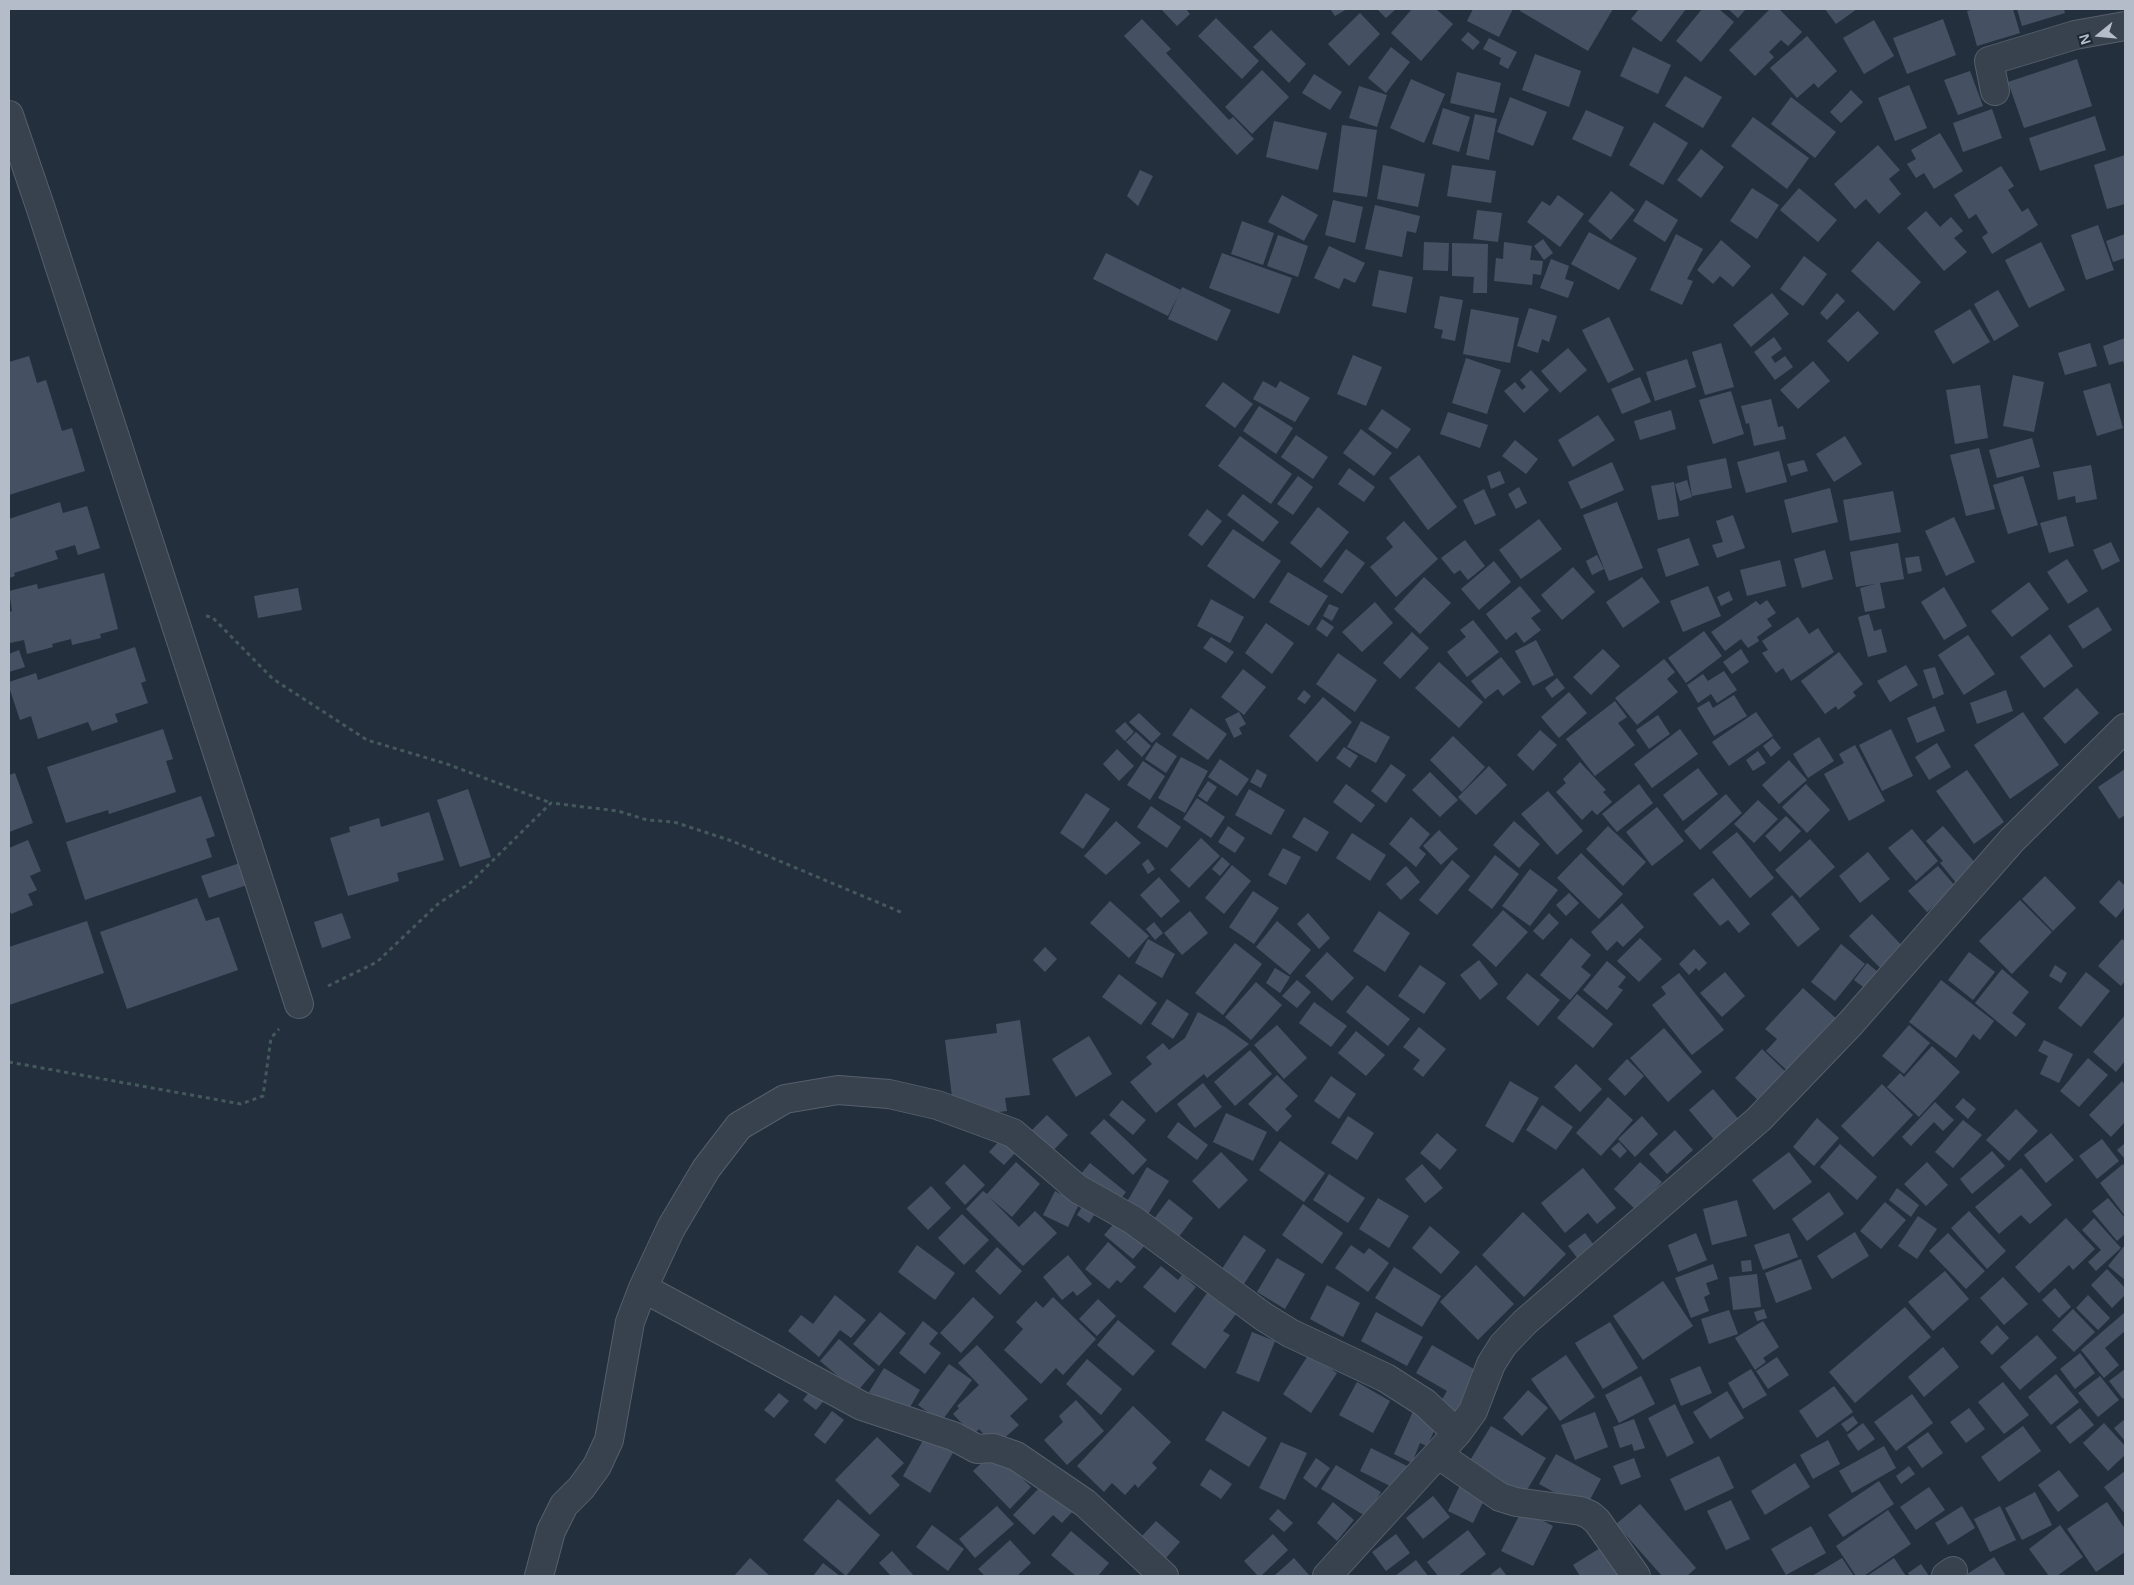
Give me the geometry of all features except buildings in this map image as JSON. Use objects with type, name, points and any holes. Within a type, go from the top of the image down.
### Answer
[{"type":"street","points":[[1995,91],[1989,61],[2075,35],[2125,26]]},
{"type":"street","points":[[9,115],[299,1004]]},
{"type":"street","points":[[1327,1576],[1457,1433],[1473,1411],[1491,1364],[1503,1346],[1520,1328],[1759,1119],[1856,1017],[2012,840],[2125,728]]},
{"type":"street","points":[[539,1576],[551,1531],[564,1505],[581,1488],[597,1466],[609,1440],[630,1322],[643,1288],[676,1219],[706,1169],[739,1126],[785,1099],[838,1090],[889,1094],[937,1105],[1013,1133],[1078,1189],[1133,1220],[1264,1317],[1290,1333],[1386,1378],[1426,1403],[1457,1433]]},
{"type":"street","points":[[643,1288],[862,1406],[953,1436],[978,1449],[993,1448],[1016,1456],[1085,1503],[1164,1576]]},
{"type":"street","points":[[1439,1455],[1500,1497],[1516,1502],[1581,1511],[1590,1515],[1636,1576]]},
{"type":"path","points":[[170,608],[212,617],[274,679],[367,740],[447,764],[551,803],[618,811],[647,820],[674,822],[732,842],[903,913]]},
{"type":"path","points":[[9,1062],[241,1104],[263,1096],[271,1038],[299,1004],[314,993],[377,962],[439,903],[469,884],[551,803]]}]
